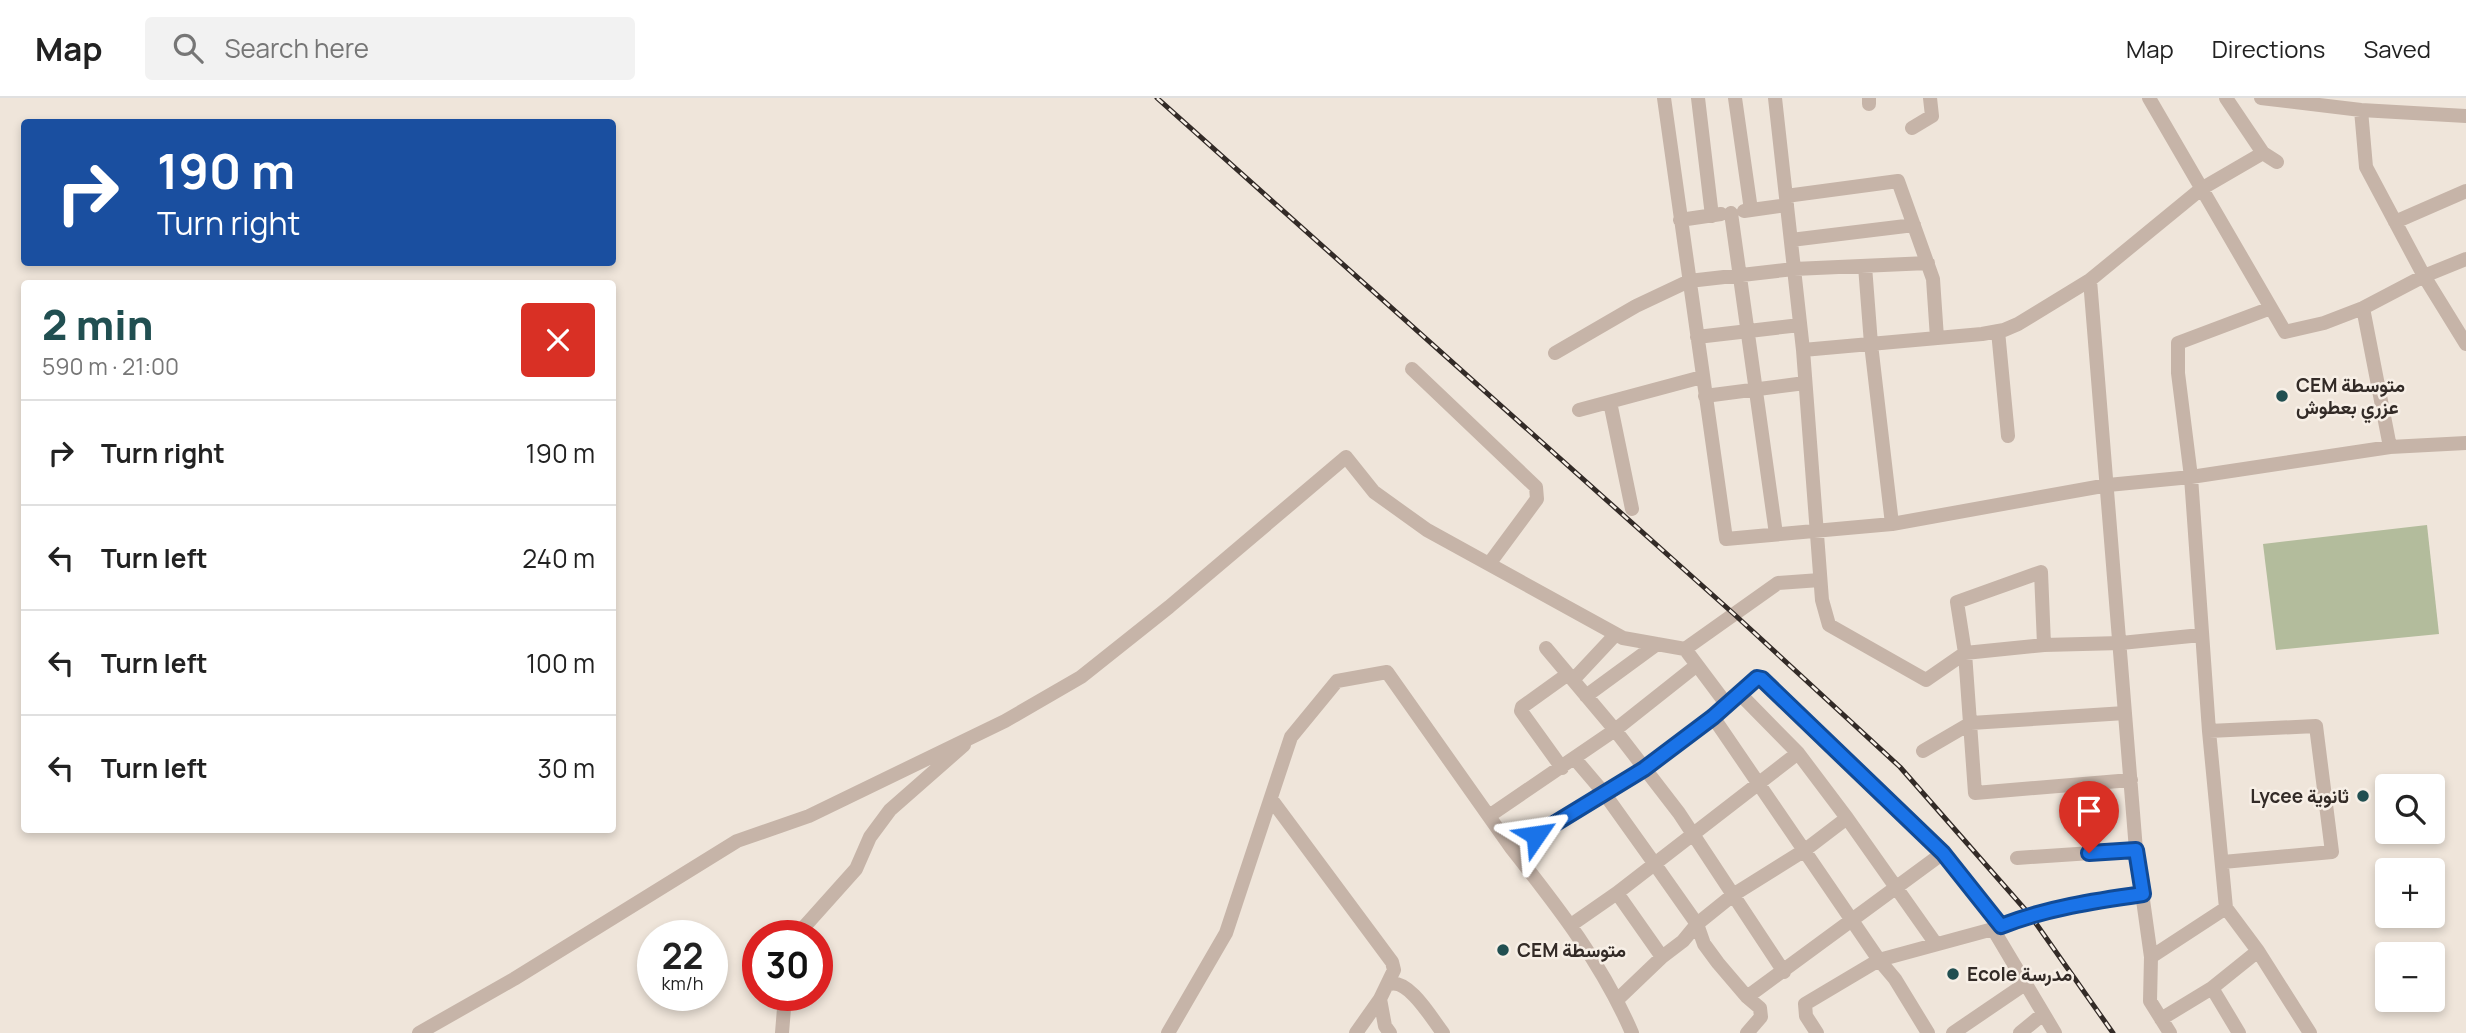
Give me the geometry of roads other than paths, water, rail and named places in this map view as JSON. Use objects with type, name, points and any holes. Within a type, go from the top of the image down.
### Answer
[{"type":"street","points":[[1664,98],[1727,539],[1892,524],[2108,485],[2191,477],[2390,447],[2466,443]]},
{"type":"street","points":[[1698,98],[1712,216]]},
{"type":"street","points":[[1735,98],[1751,210]]},
{"type":"street","points":[[1775,98],[1803,350],[1822,600],[1829,625],[1926,681],[1965,653],[2201,635]]},
{"type":"street","points":[[1912,128],[1933,116],[1930,98]]},
{"type":"street","points":[[2149,98],[2285,332],[2324,323],[2364,308],[2424,276],[2466,260]]},
{"type":"street","points":[[2226,98],[2263,153],[2277,162]]},
{"type":"street","points":[[2261,98],[2331,102],[2361,110],[2466,116]]},
{"type":"street","points":[[2361,110],[2366,167],[2424,276],[2466,344]]},
{"type":"street","points":[[1803,350],[1998,331],[2018,324],[2090,279],[2201,189],[2263,153]]},
{"type":"street","points":[[1680,220],[1751,210],[1898,181],[1933,279],[1937,338]]},
{"type":"street","points":[[2395,222],[2466,191]]},
{"type":"street","points":[[1731,213],[1776,534]]},
{"type":"street","points":[[1791,240],[1914,225]]},
{"type":"street","points":[[1555,353],[1636,306],[1689,281],[1794,269],[1928,263]]},
{"type":"street","points":[[1866,266],[1871,344],[1892,524]]},
{"type":"street","points":[[2090,279],[2136,850],[2151,957],[2150,1001],[2170,1033]]},
{"type":"street","points":[[2271,308],[2178,343],[2178,373],[2191,477],[2201,635],[2226,908],[2258,951],[2310,1033]]},
{"type":"street","points":[[2364,308],[2390,447]]},
{"type":"street","points":[[1697,337],[1800,325]]},
{"type":"street","points":[[1998,331],[2008,436]]},
{"type":"street","points":[[1412,369],[1536,487],[1537,499],[1489,564]]},
{"type":"street","points":[[1578,410],[1702,377]]},
{"type":"street","points":[[1705,396],[1805,383]]},
{"type":"street","points":[[1610,402],[1632,509]]},
{"type":"street","points":[[419,1033],[514,979],[737,841],[809,816],[1005,722],[1081,677],[1169,607],[1346,457],[1374,492],[1427,530],[1623,638],[1685,649],[1727,705]]},
{"type":"street","points":[[2044,645],[2041,572],[1957,602],[1965,653],[1975,793],[2131,780]]},
{"type":"street","points":[[1685,649],[1779,583],[1821,580]]},
{"type":"street","points":[[1562,768],[1521,711],[1522,707],[1570,677],[1616,634]]},
{"type":"street","points":[[1587,696],[1657,644]]},
{"type":"street","points":[[1546,648],[1615,730],[1693,833],[1784,972]]},
{"type":"street","points":[[1489,816],[1615,730],[1697,665]]},
{"type":"street","points":[[1168,1033],[1226,933],[1291,737],[1337,681],[1387,672],[1512,849],[1572,925],[1617,1000],[1632,1033]]},
{"type":"street","points":[[1512,849],[1644,769],[1713,717],[1757,678],[1762,679],[1943,853],[1997,928],[2025,984],[2055,1033]]},
{"type":"street","points":[[1740,694],[1798,753],[1936,943]]},
{"type":"street","points":[[1923,751],[1971,723],[2125,713]]},
{"type":"street","points":[[1713,717],[1895,979],[1928,1033]]},
{"type":"street","points":[[2209,731],[2316,726],[2332,852],[2223,862]]},
{"type":"street","points":[[810,920],[856,869],[870,837],[890,810],[959,752],[970,739]]},
{"type":"street","points":[[1572,925],[1798,753]]},
{"type":"street","points":[[1575,759],[1604,793],[1697,924],[1704,944],[1747,997],[1760,1008],[1762,1014],[1746,1033]]},
{"type":"street","points":[[1271,799],[1387,953],[1394,970],[1390,984],[1356,1033]]},
{"type":"street","points":[[1617,1000],[1677,946],[1697,924],[1733,895],[1805,850],[1847,818]]},
{"type":"street","points":[[2017,858],[2136,850]]},
{"type":"street","points":[[1747,997],[1943,853]]},
{"type":"street","points":[[1617,893],[1662,957]]},
{"type":"street","points":[[1818,1033],[1806,1016],[1805,1004],[1880,960],[1997,928],[2030,915],[2068,905],[2143,894]]},
{"type":"street","points":[[2151,957],[2226,908]]},
{"type":"street","points":[[2161,1019],[2212,988],[2258,951]]},
{"type":"street","points":[[1390,984],[1399,983],[1408,989],[1443,1033]]},
{"type":"street","points":[[1953,1033],[2025,984]]},
{"type":"street","points":[[2212,988],[2239,1033]]},
{"type":"street","points":[[1380,999],[1385,1026],[1390,1033]]},
{"type":"street","points":[[782,1033],[784,1011]]},
{"type":"street","points":[[2020,1033],[2043,1014]]},
{"type":"railway","points":[[1157,98],[1735,615],[1900,767],[2030,915],[2113,1033]]},
{"type":"place","name":"CEM متوسطة عزري بعطوش","points":[[2282,396]]},
{"type":"place","name":"Lycee ثانوية","points":[[2363,796]]},
{"type":"place","name":"CEM متوسطة","points":[[1503,950]]},
{"type":"place","name":"Ecole مدرسة","points":[[1953,974]]}]
